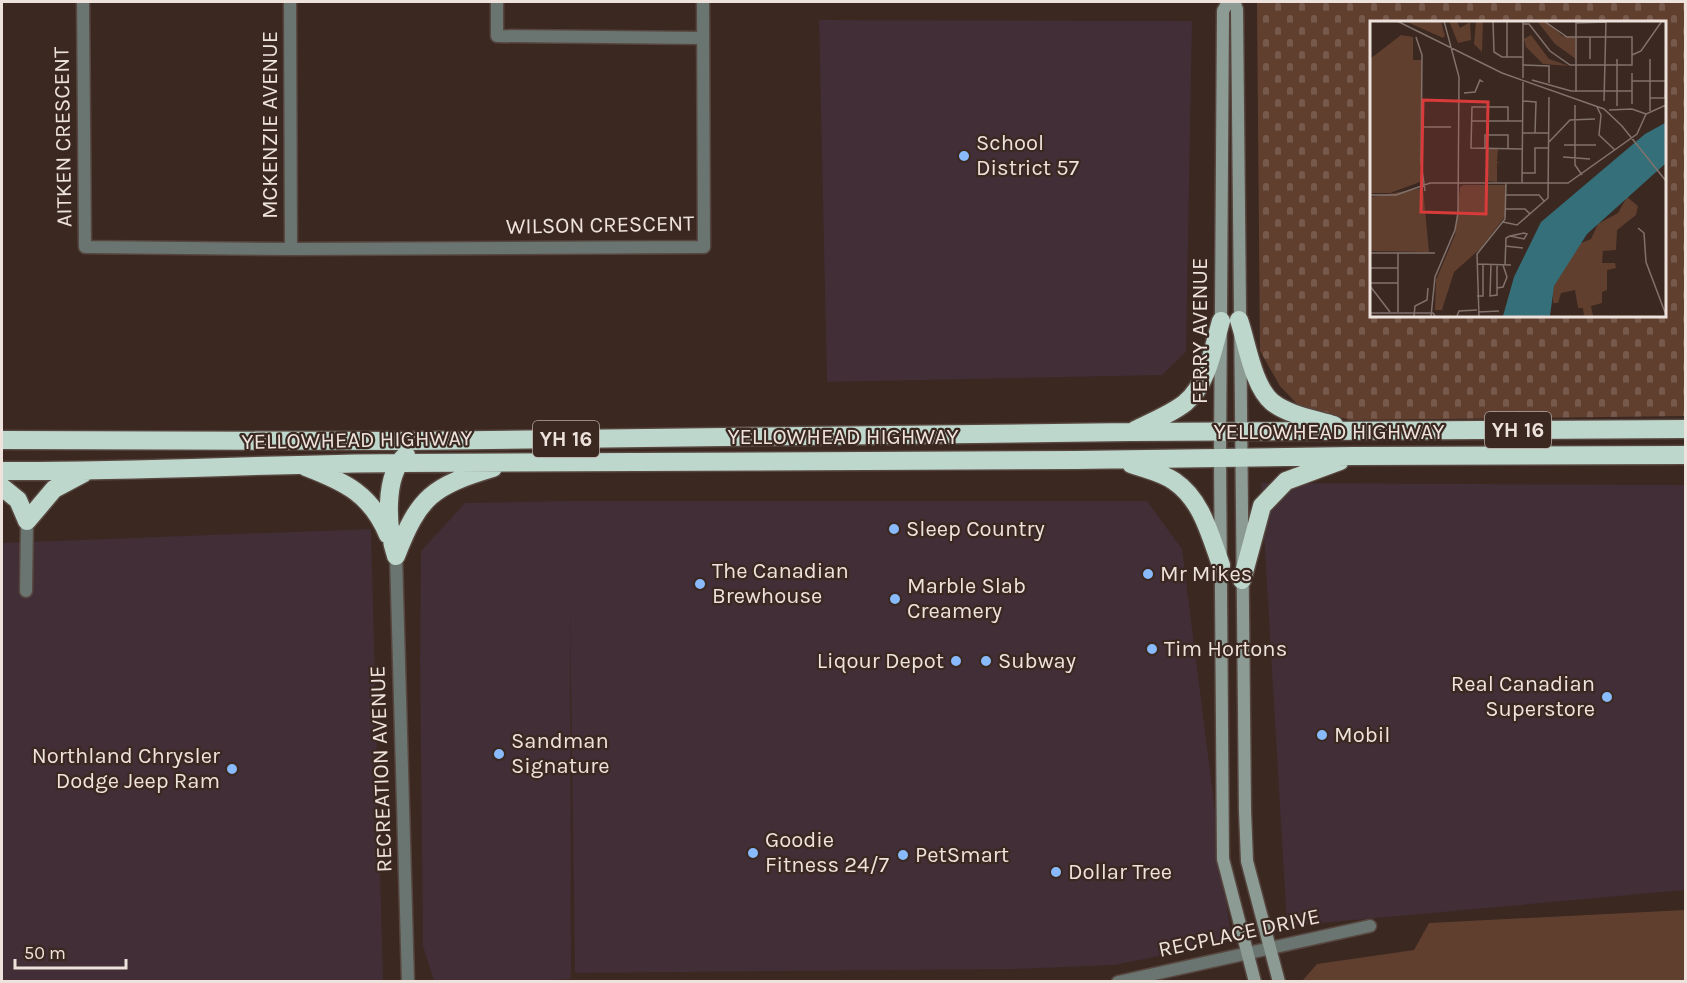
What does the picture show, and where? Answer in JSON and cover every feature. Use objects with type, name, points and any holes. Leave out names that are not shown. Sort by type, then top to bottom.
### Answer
[{"type":"highway","points":[[1230,320],[1259,384],[1272,402],[1287,410],[1350,431]]},
{"type":"highway","points":[[1131,432],[1171,412],[1193,394],[1230,320]]},
{"type":"highway","name":"YELLOWHEAD HIGHWAY","points":[[2,440],[475,440],[1220,431],[1686,429]]},
{"type":"highway","points":[[393,547],[390,492],[398,463],[405,455],[412,452],[475,440]]},
{"type":"highway","name":"YELLOWHEAD HIGHWAY","points":[[2,471],[398,463],[1686,455]]},
{"type":"highway","points":[[1242,580],[1262,506],[1286,481],[1353,456]]},
{"type":"highway","points":[[1114,459],[1163,475],[1186,491],[1202,514],[1221,565]]},
{"type":"highway","points":[[393,547],[435,491],[446,484],[510,462]]},
{"type":"highway","points":[[296,464],[351,486],[370,506],[385,527],[393,547]]},
{"type":"highway","points":[[2,487],[18,500],[27,521],[54,489],[87,471]]},
{"type":"main road","name":"FERRY AVENUE","points":[[1228,2],[1223,10],[1230,320],[1241,431],[1247,861],[1279,981]]},
{"type":"main road","name":"FERRY AVENUE","points":[[1233,2],[1237,9],[1230,320],[1220,431],[1223,859],[1256,981]]},
{"type":"street","name":"AITKEN CRESCENT","points":[[83,2],[85,247],[291,249]]},
{"type":"street","name":"MCKENZIE AVENUE","points":[[290,2],[291,249]]},
{"type":"street","points":[[497,2],[497,36],[702,38]]},
{"type":"street","name":"WILSON CRESCENT","points":[[291,249],[704,247],[703,2]]},
{"type":"street","points":[[26,591],[27,521]]},
{"type":"street","name":"RECREATION AVENUE","points":[[393,547],[408,981]]},
{"type":"street","name":"RECPLACE DRIVE","points":[[1118,981],[1370,926]]},
{"type":"shaded area","points":[[819,20],[1192,21],[1186,352],[1162,375],[827,382]]},
{"type":"shaded area","points":[[1261,483],[1685,485],[1685,890],[1287,926]]},
{"type":"shaded area","points":[[1147,501],[1182,549],[1231,937],[1114,965],[1014,969],[575,973],[570,610],[571,979],[518,982],[434,981],[423,946],[421,551],[465,503]]},
{"type":"shaded area","points":[[371,529],[383,980],[2,981],[2,543]]},
{"type":"green space","points":[[1257,2],[1685,2],[1685,416],[1350,420],[1299,406],[1280,386],[1260,351]]},
{"type":"green space","points":[[1685,910],[1685,981],[1303,980],[1317,964],[1414,950],[1429,923]]},
{"type":"place","name":"School District 57","points":[[964,156]]},
{"type":"place","name":"Sleep Country","points":[[894,529]]},
{"type":"place","name":"Mr Mikes","points":[[1148,574]]},
{"type":"place","name":"The Canadian Brewhouse","points":[[700,584]]},
{"type":"place","name":"Marble Slab Creamery","points":[[895,599]]},
{"type":"place","name":"Tim Hortons","points":[[1152,649]]},
{"type":"place","name":"Liqour Depot","points":[[956,661]]},
{"type":"place","name":"Subway","points":[[986,661]]},
{"type":"place","name":"Real Canadian Superstore","points":[[1607,697]]},
{"type":"place","name":"Mobil","points":[[1322,735]]},
{"type":"place","name":"Sandman Signature","points":[[499,754]]},
{"type":"place","name":"Northland Chrysler Dodge Jeep Ram","points":[[232,769]]},
{"type":"place","name":"Goodie Fitness 24/7","points":[[753,853]]},
{"type":"place","name":"PetSmart","points":[[903,855]]},
{"type":"place","name":"Dollar Tree","points":[[1056,872]]}]
